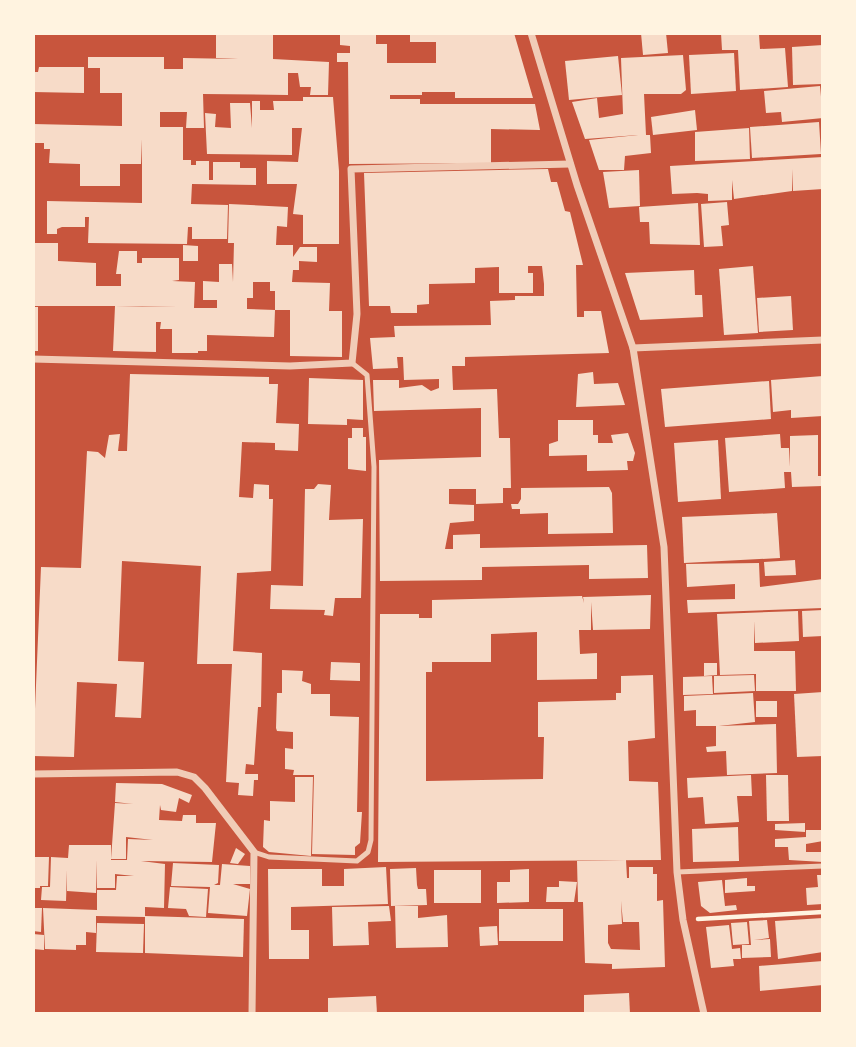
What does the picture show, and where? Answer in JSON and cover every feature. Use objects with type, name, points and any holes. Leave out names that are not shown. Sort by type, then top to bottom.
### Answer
[{"type":"street","points":[[531,33],[570,164],[633,348],[664,547],[677,872],[683,919],[704,1014]]},
{"type":"street","points":[[33,359],[290,366],[352,363],[357,314],[351,169],[570,164]]},
{"type":"street","points":[[633,348],[823,340]]},
{"type":"street","points":[[33,774],[152,770],[194,777],[220,804],[254,852],[252,1014]]},
{"type":"lane","points":[[254,852],[270,857],[357,861],[368,852],[371,841],[374,467],[368,375],[352,363]]},
{"type":"lane","points":[[677,872],[823,866]]},
{"type":"path","points":[[683,919],[823,912]]},
{"type":"building","points":[[216,33],[273,33],[273,59],[329,62],[328,95],[310,95],[311,87],[300,87],[298,73],[288,73],[288,95],[203,94],[204,128],[186,128],[187,112],[160,112],[160,127],[183,127],[183,160],[191,160],[191,165],[196,165],[196,161],[209,161],[209,180],[213,180],[213,162],[240,162],[240,168],[256,168],[256,185],[192,184],[191,204],[228,205],[227,239],[192,239],[192,227],[188,227],[187,244],[88,243],[89,217],[85,217],[85,227],[62,227],[57,229],[57,234],[47,234],[47,201],[142,203],[142,139],[141,164],[120,164],[120,186],[80,186],[80,164],[49,163],[50,149],[44,149],[44,143],[33,143],[33,124],[122,126],[122,93],[100,93],[100,68],[88,68],[88,57],[164,57],[164,69],[183,69],[183,58],[238,59],[216,58]]},
{"type":"building","points":[[340,33],[376,33],[376,44],[387,44],[387,63],[436,63],[436,42],[410,42],[410,33],[514,33],[533,98],[455,98],[455,92],[422,92],[422,95],[390,95],[390,99],[420,99],[420,104],[535,104],[540,130],[491,129],[491,163],[349,164],[348,62],[337,62],[337,53],[350,53],[350,46],[340,45]]},
{"type":"building","points":[[641,33],[666,33],[668,53],[643,55]]},
{"type":"building","points":[[721,33],[759,34],[760,49],[785,48],[788,87],[740,90],[738,50],[722,50]]},
{"type":"building","points":[[823,45],[823,84],[793,85],[792,47]]},
{"type":"building","points":[[734,53],[736,91],[691,94],[689,55]]},
{"type":"building","points":[[683,55],[686,90],[681,94],[644,94],[646,135],[650,135],[651,153],[625,156],[624,170],[599,170],[589,140],[638,135],[585,139],[572,102],[597,98],[599,118],[623,114],[621,58]]},
{"type":"building","points":[[618,56],[622,95],[569,100],[565,61]]},
{"type":"building","points":[[39,67],[84,67],[84,93],[33,92],[33,72],[38,72]]},
{"type":"building","points":[[820,86],[823,118],[782,122],[781,112],[766,113],[764,91]]},
{"type":"building","points":[[303,97],[333,97],[339,171],[339,244],[303,244],[303,215],[293,214],[297,184],[267,184],[267,161],[298,162],[302,128],[292,128],[292,155],[207,154],[205,113],[216,114],[215,127],[231,128],[230,103],[250,103],[252,128],[252,101],[260,101],[260,110],[274,110],[273,101],[303,101]]},
{"type":"building","points":[[695,110],[697,130],[653,135],[651,117]]},
{"type":"building","points":[[819,122],[821,154],[752,158],[750,127]]},
{"type":"building","points":[[749,128],[750,159],[695,161],[695,132]]},
{"type":"building","points":[[823,157],[823,189],[793,191],[792,169],[792,191],[734,199],[732,180],[732,200],[708,201],[708,194],[672,194],[670,166]]},
{"type":"building","points":[[548,169],[551,182],[557,182],[565,211],[570,212],[583,265],[576,265],[577,317],[584,317],[584,311],[601,311],[609,353],[465,357],[465,366],[452,366],[453,390],[497,389],[499,438],[510,438],[511,488],[503,488],[503,503],[476,504],[476,489],[449,489],[449,504],[474,505],[474,521],[450,523],[445,549],[453,549],[453,535],[480,534],[480,548],[647,545],[648,578],[589,579],[589,565],[482,567],[482,580],[380,581],[379,460],[481,457],[481,408],[374,411],[373,380],[399,380],[399,388],[422,385],[431,391],[439,388],[439,379],[404,380],[403,357],[397,357],[398,368],[373,369],[370,338],[395,337],[394,326],[491,325],[490,301],[515,300],[515,296],[544,296],[544,284],[542,266],[528,266],[528,273],[533,273],[533,293],[499,293],[499,267],[475,268],[475,283],[429,284],[429,304],[417,305],[417,313],[391,313],[390,306],[369,306],[364,173]]},
{"type":"building","points":[[639,170],[640,206],[609,208],[603,172]]},
{"type":"building","points":[[727,202],[729,225],[721,226],[723,246],[704,247],[701,204]]},
{"type":"building","points":[[698,203],[700,245],[650,244],[649,222],[640,222],[639,207]]},
{"type":"building","points":[[229,204],[288,207],[287,227],[277,226],[276,245],[293,245],[293,257],[300,247],[317,247],[317,262],[299,261],[299,270],[293,270],[292,282],[330,283],[329,311],[342,311],[342,357],[290,356],[290,310],[275,310],[274,337],[207,335],[207,351],[172,353],[172,329],[160,329],[161,322],[156,322],[156,352],[113,351],[115,306],[33,306],[33,243],[58,243],[58,261],[96,263],[96,286],[121,286],[121,274],[116,274],[119,251],[137,251],[137,263],[142,263],[142,258],[179,258],[179,280],[172,281],[195,282],[194,308],[217,308],[217,300],[203,300],[203,281],[219,282],[219,264],[232,264],[233,282],[234,243],[228,243]],"holes":[[[253,282],[270,282],[270,291],[275,291],[275,310],[247,309],[247,298],[253,298]]]},
{"type":"building","points":[[183,245],[198,246],[198,261],[183,261]]},
{"type":"building","points":[[753,266],[758,333],[724,335],[719,269]]},
{"type":"building","points":[[694,270],[695,295],[702,295],[703,317],[640,320],[625,273]]},
{"type":"building","points":[[791,296],[793,330],[759,332],[757,298]]},
{"type":"building","points":[[33,307],[38,307],[38,351],[33,351]]},
{"type":"building","points":[[593,372],[594,384],[618,383],[625,405],[576,407],[578,374]]},
{"type":"building","points":[[130,374],[269,377],[269,384],[278,384],[276,423],[299,424],[298,451],[275,450],[275,443],[242,442],[239,497],[253,498],[254,484],[269,485],[269,499],[273,499],[271,571],[237,573],[233,651],[262,653],[261,707],[258,707],[254,765],[246,764],[245,774],[258,774],[258,780],[254,780],[253,796],[238,795],[239,783],[226,782],[232,664],[197,664],[201,566],[122,561],[118,661],[144,662],[141,718],[115,717],[117,684],[77,682],[74,757],[33,756],[41,567],[81,568],[87,451],[98,452],[105,458],[109,435],[120,434],[118,451],[127,451]]},
{"type":"building","points":[[823,376],[823,416],[791,418],[791,410],[773,412],[771,380]]},
{"type":"building","points":[[309,378],[363,380],[363,420],[347,419],[347,425],[308,424]]},
{"type":"building","points":[[769,381],[771,419],[665,427],[661,389]]},
{"type":"building","points":[[558,420],[593,420],[593,435],[598,435],[598,443],[613,443],[611,435],[628,433],[635,453],[633,461],[627,461],[628,470],[587,471],[587,455],[549,456],[549,444],[558,441]]},
{"type":"building","points":[[352,428],[363,428],[363,437],[366,437],[366,471],[348,469],[348,438],[352,438]]},
{"type":"building","points":[[780,434],[781,448],[789,448],[790,467],[790,436],[818,435],[818,476],[823,476],[823,486],[792,487],[791,472],[784,472],[785,488],[729,492],[725,438]]},
{"type":"building","points":[[718,440],[721,499],[678,502],[674,443]]},
{"type":"building","points":[[318,484],[331,485],[329,520],[363,519],[361,598],[335,598],[333,616],[324,615],[325,610],[270,609],[271,585],[303,586],[305,489],[314,489]]},
{"type":"building","points":[[609,487],[612,493],[613,533],[548,534],[548,513],[520,514],[520,509],[512,509],[511,504],[518,504],[521,488]]},
{"type":"building","points":[[777,513],[780,558],[684,563],[682,517]]},
{"type":"building","points":[[795,560],[796,575],[765,576],[764,562]]},
{"type":"building","points":[[759,563],[760,587],[823,579],[823,608],[688,613],[687,600],[735,599],[735,584],[687,587],[686,564]]},
{"type":"building","points":[[651,595],[650,629],[593,630],[591,602],[591,630],[579,630],[580,654],[597,653],[597,679],[537,680],[537,632],[491,634],[491,662],[432,662],[432,672],[426,672],[426,781],[543,779],[544,737],[538,737],[538,702],[616,700],[616,693],[621,693],[621,676],[653,675],[655,738],[628,741],[629,781],[658,782],[661,860],[378,862],[380,614],[419,614],[419,618],[432,618],[432,600],[582,596],[584,603],[583,597]]},
{"type":"building","points":[[823,610],[823,636],[803,637],[802,611]]},
{"type":"building","points":[[798,611],[799,641],[755,643],[754,621],[754,651],[795,651],[796,691],[756,691],[756,674],[720,675],[717,614]]},
{"type":"building","points":[[331,662],[360,663],[360,681],[330,680]]},
{"type":"building","points":[[704,663],[717,663],[717,675],[704,676]]},
{"type":"building","points":[[282,670],[303,671],[302,681],[311,684],[311,694],[330,694],[330,716],[359,717],[357,812],[362,812],[360,843],[355,847],[355,855],[312,854],[314,775],[293,775],[294,770],[285,769],[285,748],[293,749],[293,732],[277,731],[276,728],[277,693],[282,693]]},
{"type":"building","points":[[754,675],[755,691],[714,693],[714,676]]},
{"type":"building","points":[[712,676],[713,694],[683,695],[683,677]]},
{"type":"building","points":[[823,692],[823,756],[797,757],[794,694]]},
{"type":"building","points":[[753,693],[755,722],[719,726],[776,724],[777,773],[727,775],[726,751],[707,752],[706,747],[716,746],[716,726],[696,726],[696,710],[684,711],[684,696]]},
{"type":"building","points":[[756,701],[777,701],[777,717],[756,717]]},
{"type":"building","points":[[751,775],[752,796],[737,796],[739,822],[705,824],[703,797],[688,798],[687,778]]},
{"type":"building","points":[[766,775],[788,775],[789,821],[767,821]]},
{"type":"building","points":[[295,777],[313,777],[311,856],[269,852],[263,847],[264,820],[270,821],[270,801],[295,802]]},
{"type":"building","points":[[116,783],[162,784],[192,795],[189,803],[179,798],[176,812],[161,810],[160,805],[159,820],[182,821],[183,815],[196,815],[196,823],[216,823],[212,862],[141,861],[165,864],[164,908],[145,907],[145,917],[96,916],[96,933],[86,932],[86,945],[76,945],[76,950],[45,949],[43,908],[97,910],[97,890],[116,890],[117,876],[134,876],[115,874],[115,888],[97,888],[97,860],[96,893],[67,891],[67,870],[66,901],[41,900],[42,887],[50,887],[51,857],[68,858],[69,845],[111,845],[111,859],[115,803],[133,804],[115,802]],"holes":[[[126,837],[153,840],[128,839],[127,860],[111,859],[126,859]]]},
{"type":"building","points":[[805,823],[805,832],[775,830],[775,824]]},
{"type":"building","points":[[738,827],[739,861],[693,862],[692,829]]},
{"type":"building","points":[[806,830],[823,830],[823,841],[806,844],[806,852],[823,852],[823,862],[789,860],[788,847],[775,847],[775,839],[806,837]]},
{"type":"building","points":[[236,848],[245,854],[238,864],[230,863]]},
{"type":"building","points":[[33,857],[49,857],[48,886],[35,888]]},
{"type":"building","points":[[626,860],[627,878],[629,867],[653,867],[653,874],[657,874],[657,901],[663,900],[665,967],[612,969],[612,964],[585,963],[583,902],[578,902],[577,861]],"holes":[[[621,901],[623,922],[639,922],[640,950],[611,949],[608,943],[608,925],[622,924]]]},
{"type":"building","points":[[173,863],[219,865],[218,883],[214,885],[220,885],[222,864],[250,866],[250,884],[233,884],[250,889],[247,916],[208,913],[210,887],[171,886]]},
{"type":"building","points":[[386,867],[388,904],[291,907],[291,930],[309,930],[309,959],[269,959],[268,869],[322,869],[322,886],[344,886],[344,869]]},
{"type":"building","points":[[416,868],[418,889],[426,889],[427,905],[391,906],[390,869]]},
{"type":"building","points":[[529,869],[529,902],[497,903],[497,882],[510,882],[510,870]]},
{"type":"building","points":[[434,870],[481,870],[481,903],[434,903]]},
{"type":"building","points":[[817,875],[823,875],[823,904],[807,905],[806,888],[818,887]]},
{"type":"building","points":[[747,878],[747,886],[755,886],[755,891],[725,893],[725,880]]},
{"type":"building","points":[[722,880],[725,906],[736,905],[737,910],[710,913],[701,906],[698,882]]},
{"type":"building","points":[[559,881],[577,882],[574,902],[546,902],[547,887],[559,887]]},
{"type":"building","points":[[170,887],[208,889],[206,917],[189,916],[186,909],[168,908]]},
{"type":"building","points":[[389,906],[391,921],[368,922],[369,945],[333,946],[332,907]]},
{"type":"building","points":[[395,906],[418,906],[418,918],[447,915],[448,947],[396,948]]},
{"type":"building","points":[[33,908],[42,908],[41,932],[33,931]]},
{"type":"building","points":[[499,909],[563,909],[563,941],[499,941]]},
{"type":"building","points":[[145,916],[244,919],[243,957],[145,953]]},
{"type":"building","points":[[823,918],[823,952],[778,959],[775,921]]},
{"type":"building","points":[[767,920],[769,938],[754,940],[770,939],[771,957],[742,958],[742,945],[751,945],[749,921]]},
{"type":"building","points":[[747,922],[749,944],[733,945],[731,923]]},
{"type":"building","points":[[97,923],[144,924],[143,953],[96,952]]},
{"type":"building","points":[[729,925],[732,949],[740,948],[741,959],[733,959],[734,966],[711,968],[706,927]]},
{"type":"building","points":[[497,926],[498,945],[480,946],[479,927]]},
{"type":"building","points":[[33,934],[44,935],[44,950],[33,949]]},
{"type":"building","points":[[823,961],[823,985],[760,991],[759,966]]},
{"type":"building","points":[[629,993],[630,1014],[584,1014],[584,995]]},
{"type":"building","points":[[376,996],[377,1014],[328,1014],[328,998]]}]
